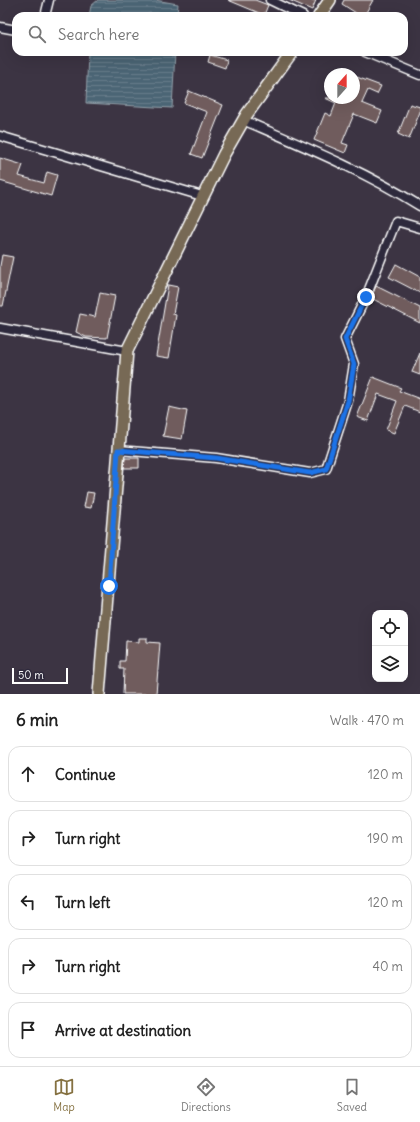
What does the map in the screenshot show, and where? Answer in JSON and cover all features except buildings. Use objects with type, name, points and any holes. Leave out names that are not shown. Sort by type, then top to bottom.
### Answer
[{"type":"main road","points":[[322,12],[330,0]]},
{"type":"main road","points":[[99,694],[126,351],[181,243],[202,196],[243,120],[289,56]]},
{"type":"street","points":[[46,12],[48,0]]},
{"type":"street","points":[[270,0],[294,12]]},
{"type":"street","points":[[0,27],[12,29]]},
{"type":"street","points":[[375,56],[420,75]]},
{"type":"street","points":[[243,120],[325,155],[398,192],[420,206]]},
{"type":"street","points":[[0,136],[202,196]]},
{"type":"street","points":[[118,450],[216,458],[310,473],[326,469],[348,401],[354,364],[345,339],[366,297],[396,221],[420,228]]},
{"type":"street","points":[[0,328],[126,351]]},
{"type":"water","points":[[98,0],[155,0],[178,4],[177,12],[90,12],[91,6]]},
{"type":"water","points":[[88,56],[175,56],[172,108],[86,103]]},
{"type":"route","points":[[109,586],[118,450],[216,458],[310,473],[326,469],[348,401],[354,364],[345,339],[366,297]]}]
